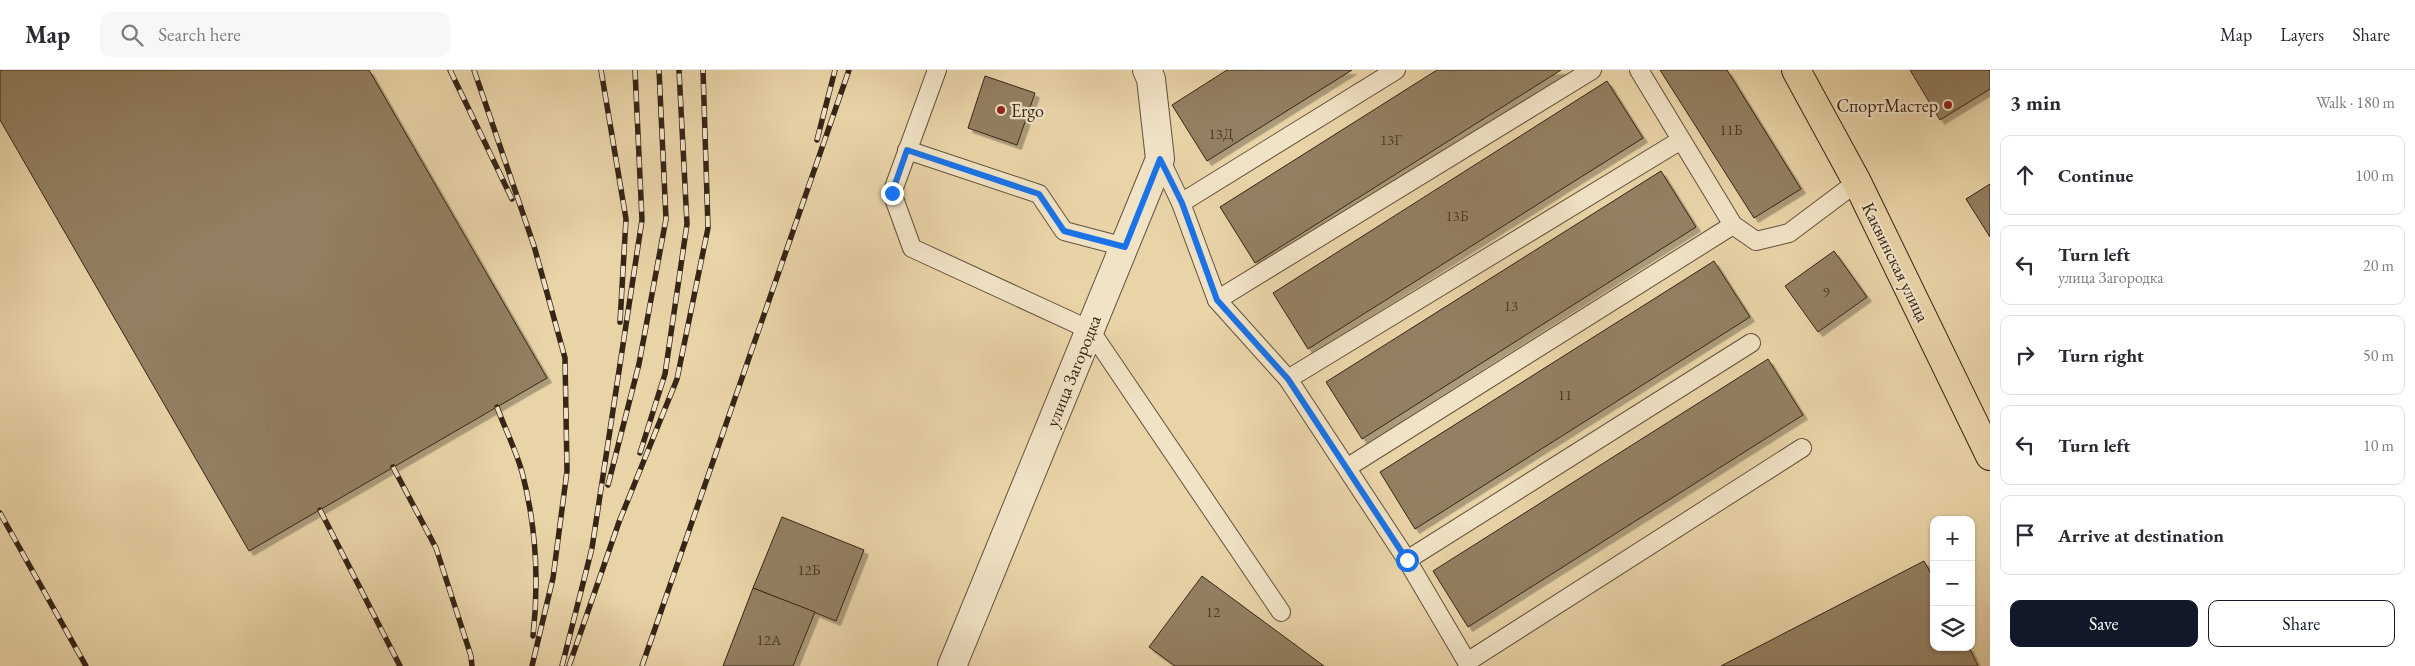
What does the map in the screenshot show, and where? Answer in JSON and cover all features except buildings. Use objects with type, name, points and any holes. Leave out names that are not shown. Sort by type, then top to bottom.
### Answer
[{"type":"main road","name":"Каквинская улица","points":[[1796,70],[1857,182],[1983,424],[1990,456]]},
{"type":"street","name":"улица Загородка","points":[[952,666],[1160,159],[1154,73]]},
{"type":"lane","points":[[937,70],[892,193],[912,248],[1090,330],[1281,612]]},
{"type":"lane","points":[[1182,203],[1396,70]]},
{"type":"lane","points":[[1217,300],[1592,70]]},
{"type":"lane","points":[[1638,70],[1733,225],[1756,241],[1789,233],[1857,182]]},
{"type":"lane","points":[[1288,379],[1681,140]]},
{"type":"lane","points":[[907,150],[1039,194],[1064,231],[1125,247]]},
{"type":"lane","points":[[1160,159],[1182,203],[1217,300],[1288,379],[1348,467],[1407,560],[1467,662],[1802,448]]},
{"type":"lane","points":[[1348,467],[1733,225]]},
{"type":"lane","points":[[1407,560],[1751,343]]},
{"type":"railway","points":[[450,70],[512,199]]},
{"type":"railway","points":[[474,70],[534,246],[565,358],[567,471],[553,578],[532,666]]},
{"type":"railway","points":[[601,70],[626,219],[620,322]]},
{"type":"railway","points":[[562,666],[592,548],[642,220],[635,70]]},
{"type":"railway","points":[[608,485],[639,364],[666,219],[659,70]]},
{"type":"railway","points":[[640,453],[665,374],[687,224],[679,70]]},
{"type":"railway","points":[[569,666],[619,522],[677,379],[708,228],[703,70]]},
{"type":"railway","points":[[817,140],[835,70]]},
{"type":"railway","points":[[642,666],[849,70]]},
{"type":"railway","points":[[497,407],[520,464],[527,492],[536,574],[533,636]]},
{"type":"railway","points":[[393,467],[436,548],[471,656],[472,666]]},
{"type":"railway","points":[[320,510],[400,666]]},
{"type":"railway","points":[[0,513],[86,666]]},
{"type":"place","name":"СпортМастер","points":[[1948,105]]},
{"type":"place","name":"Ergo","points":[[1001,110]]},
{"type":"route","points":[[892,193],[907,150],[1039,194],[1064,231],[1125,247],[1160,159],[1182,203],[1217,300],[1288,379],[1348,467],[1407,560]]}]
